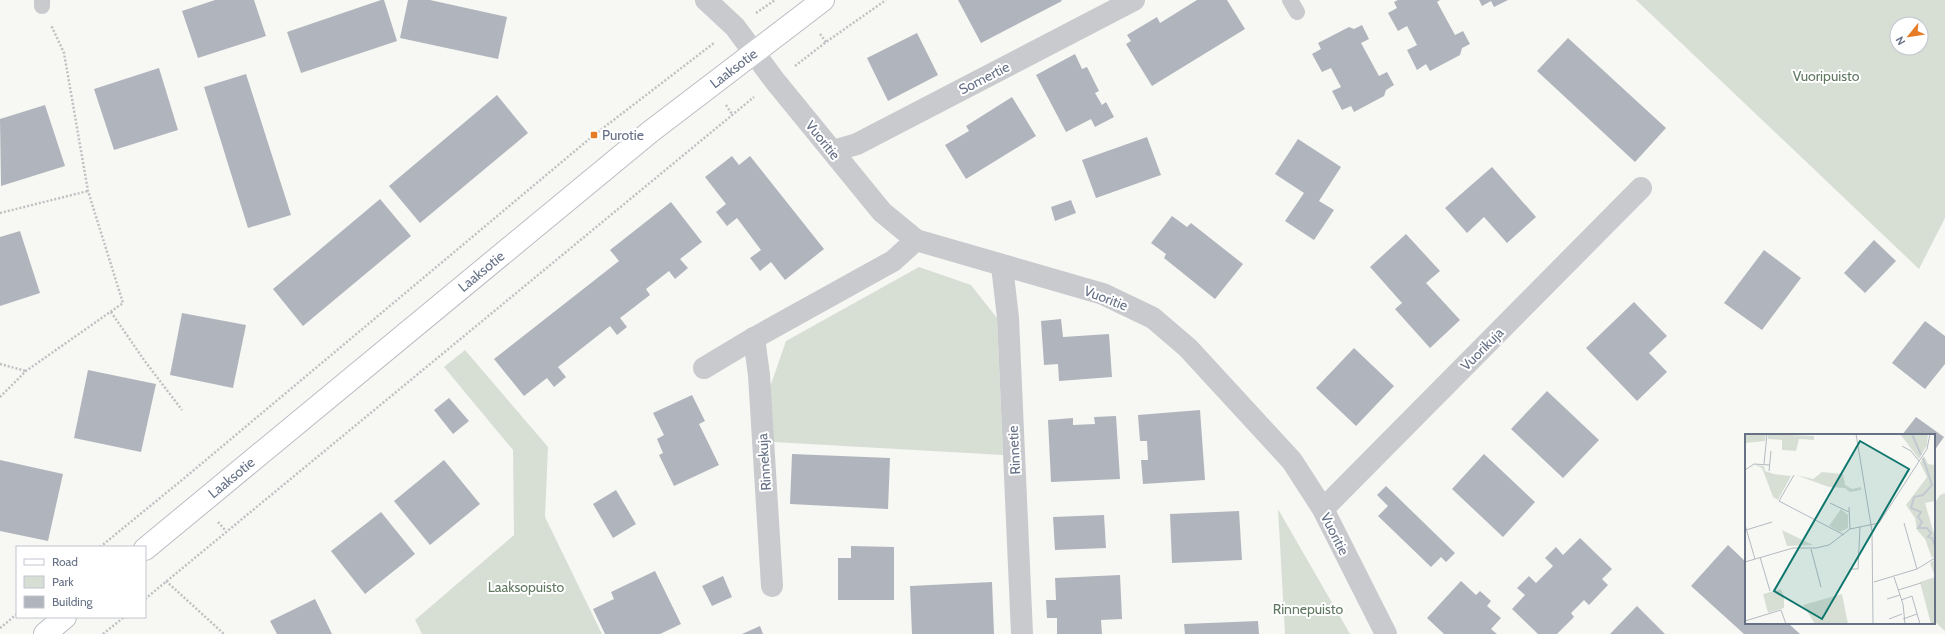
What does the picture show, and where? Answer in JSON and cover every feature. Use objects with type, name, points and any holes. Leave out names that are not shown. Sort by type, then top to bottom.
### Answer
[{"type":"main road","name":"Laaksotie","points":[[146,548],[644,137],[754,51],[823,0]]},
{"type":"main road","points":[[45,634],[64,618]]},
{"type":"street","name":"Vuoritie","points":[[706,0],[735,27],[775,81],[882,212],[916,240],[1103,294],[1153,318],[1188,348],[1292,461],[1323,509],[1386,634]]},
{"type":"street","name":"Somertie","points":[[833,151],[857,144],[1134,0]]},
{"type":"street","name":"Vuorikuja","points":[[1323,509],[1641,188]]},
{"type":"street","points":[[704,368],[754,338],[893,261],[916,240]]},
{"type":"street","name":"Rinnetie","points":[[1002,266],[1008,318],[1022,634]]},
{"type":"street","name":"Rinnekuja","points":[[754,338],[759,375],[772,586]]},
{"type":"path","points":[[101,546],[594,135],[693,58],[775,0]]},
{"type":"path","points":[[146,598],[732,114],[826,42],[886,0]]},
{"type":"path","points":[[0,397],[26,371],[123,303],[88,191],[64,53],[42,3]]},
{"type":"path","points":[[795,66],[800,72]]},
{"type":"path","points":[[0,213],[88,191]]},
{"type":"path","points":[[111,312],[144,360],[182,410]]},
{"type":"path","points":[[0,364],[26,371]]},
{"type":"path","points":[[166,581],[224,634]]},
{"type":"path","points":[[0,628],[16,615]]},
{"type":"path","points":[[103,634],[123,618]]},
{"type":"green space","name":"Vuoripuisto","points":[[1636,0],[1945,0],[1945,218],[1919,269]]},
{"type":"green space","points":[[919,267],[971,285],[997,318],[1003,455],[773,442],[770,387],[786,341]]},
{"type":"green space","name":"Laaksopuisto","points":[[465,350],[548,447],[545,517],[602,634],[422,634],[415,620],[514,535],[513,450],[444,367]]},
{"type":"green space","points":[[1945,493],[1945,631],[1935,622],[1935,502],[1940,495]]},
{"type":"green space","name":"Rinnepuisto","points":[[1278,509],[1350,634],[1285,634]]},
{"type":"building","points":[[215,0],[254,0],[266,36],[198,58],[182,11]]},
{"type":"building","points":[[384,0],[397,41],[301,73],[287,32]]},
{"type":"building","points":[[408,0],[430,0],[507,17],[498,59],[400,38]]},
{"type":"building","points":[[958,0],[1061,0],[1062,1],[981,43]]},
{"type":"building","points":[[1197,0],[1227,0],[1245,29],[1152,86],[1126,44],[1131,41],[1127,35],[1157,17],[1160,23]]},
{"type":"building","points":[[1398,0],[1440,0],[1437,2],[1455,35],[1463,31],[1470,44],[1462,48],[1460,55],[1430,71],[1426,64],[1417,70],[1407,50],[1417,45],[1407,26],[1398,31],[1388,13],[1397,8],[1394,2]]},
{"type":"building","points":[[1479,0],[1508,0],[1494,7],[1491,1],[1482,6]]},
{"type":"building","points":[[1362,25],[1369,39],[1361,43],[1379,76],[1387,72],[1394,85],[1386,90],[1384,96],[1354,112],[1351,106],[1342,110],[1332,91],[1341,87],[1331,68],[1322,72],[1312,54],[1321,49],[1318,43],[1349,27],[1354,29]]},
{"type":"building","points":[[917,33],[938,75],[888,101],[867,58]]},
{"type":"building","points":[[1568,38],[1666,128],[1635,162],[1537,71]]},
{"type":"building","points":[[1075,54],[1082,69],[1087,67],[1099,91],[1095,93],[1102,105],[1106,102],[1114,117],[1095,127],[1091,119],[1066,132],[1036,75]]},
{"type":"building","points":[[159,68],[178,130],[114,150],[94,89]]},
{"type":"building","points":[[246,74],[291,215],[248,228],[204,87]]},
{"type":"building","points":[[497,95],[528,133],[420,223],[389,186]]},
{"type":"building","points":[[1012,97],[1036,136],[966,179],[945,145],[969,131],[966,126]]},
{"type":"building","points":[[45,105],[65,166],[1,186],[0,119]]},
{"type":"building","points":[[1147,137],[1161,175],[1096,198],[1082,160]]},
{"type":"building","points":[[1298,139],[1341,167],[1319,201],[1334,210],[1314,240],[1285,221],[1304,193],[1275,174]]},
{"type":"building","points":[[732,156],[739,165],[750,156],[824,249],[785,280],[771,262],[760,271],[750,258],[761,250],[737,218],[727,226],[716,212],[726,204],[705,177]]},
{"type":"building","points":[[1492,167],[1536,217],[1507,243],[1484,217],[1467,233],[1445,208]]},
{"type":"building","points":[[380,199],[411,236],[303,326],[273,289]]},
{"type":"building","points":[[1071,200],[1076,213],[1055,221],[1051,207]]},
{"type":"building","points":[[671,202],[702,242],[680,259],[688,268],[675,279],[669,271],[646,289],[650,295],[620,318],[627,327],[617,335],[610,326],[558,367],[566,377],[554,387],[547,378],[524,396],[494,359],[619,261],[610,250]]},
{"type":"building","points":[[1172,216],[1187,227],[1191,223],[1243,264],[1215,299],[1164,258],[1166,254],[1151,243]]},
{"type":"building","points":[[20,231],[40,293],[0,306],[0,237]]},
{"type":"building","points":[[1406,234],[1440,271],[1426,283],[1460,320],[1430,348],[1395,309],[1402,303],[1370,267]]},
{"type":"building","points":[[1874,240],[1896,261],[1865,293],[1844,273]]},
{"type":"building","points":[[1764,250],[1801,278],[1762,330],[1724,303]]},
{"type":"building","points":[[1634,302],[1667,336],[1649,353],[1667,372],[1637,401],[1586,348]]},
{"type":"building","points":[[182,313],[246,325],[233,388],[170,375]]},
{"type":"building","points":[[1061,319],[1063,337],[1109,334],[1112,377],[1059,381],[1058,364],[1044,365],[1041,321]]},
{"type":"building","points":[[1925,321],[1945,336],[1945,364],[1925,389],[1892,363]]},
{"type":"building","points":[[1354,348],[1394,386],[1356,426],[1316,388]]},
{"type":"building","points":[[88,370],[156,384],[141,452],[74,438]]},
{"type":"building","points":[[1547,391],[1599,440],[1563,478],[1511,429]]},
{"type":"building","points":[[692,395],[705,421],[699,424],[719,465],[674,486],[659,455],[663,453],[657,439],[664,435],[653,413]]},
{"type":"building","points":[[449,398],[469,421],[453,434],[434,410]]},
{"type":"building","points":[[1200,410],[1205,480],[1143,484],[1141,460],[1148,460],[1147,441],[1140,441],[1138,415]]},
{"type":"building","points":[[1116,416],[1120,479],[1051,482],[1048,420],[1073,418],[1073,425],[1095,424],[1094,417]]},
{"type":"building","points":[[1916,417],[1944,437],[1935,450],[1935,434],[1903,434]]},
{"type":"building","points":[[792,454],[890,458],[888,509],[790,504]]},
{"type":"building","points":[[1484,454],[1535,502],[1503,537],[1452,489]]},
{"type":"building","points":[[0,460],[63,474],[48,541],[0,531]]},
{"type":"building","points":[[444,460],[480,504],[430,545],[394,501]]},
{"type":"building","points":[[1386,486],[1455,553],[1446,562],[1441,557],[1431,567],[1378,516],[1388,506],[1377,495]]},
{"type":"building","points":[[616,490],[636,524],[613,538],[593,504]]},
{"type":"building","points":[[1239,511],[1242,560],[1172,563],[1170,514]]},
{"type":"building","points":[[381,512],[415,554],[365,594],[331,551]]},
{"type":"building","points":[[1104,515],[1106,548],[1055,550],[1053,517]]},
{"type":"building","points":[[1580,538],[1612,569],[1602,579],[1608,585],[1589,605],[1584,600],[1571,613],[1574,617],[1557,634],[1538,634],[1512,609],[1525,595],[1517,588],[1529,576],[1536,583],[1553,566],[1545,558],[1556,547],[1563,555]]},
{"type":"building","points":[[1728,545],[1745,561],[1745,624],[1789,624],[1800,634],[1744,634],[1691,586]]},
{"type":"building","points":[[851,546],[894,547],[894,600],[838,600],[838,558],[851,558]]},
{"type":"building","points":[[655,571],[681,624],[660,634],[605,634],[593,609],[614,599],[611,592]]},
{"type":"building","points":[[1120,575],[1122,619],[1101,620],[1102,634],[1057,634],[1057,618],[1047,618],[1046,600],[1056,600],[1055,578]]},
{"type":"building","points":[[723,576],[732,597],[712,606],[702,586]]},
{"type":"building","points":[[1461,581],[1476,595],[1480,591],[1491,601],[1487,606],[1501,618],[1491,629],[1497,634],[1444,634],[1427,618]]},
{"type":"building","points":[[992,582],[994,634],[912,634],[910,586]]},
{"type":"building","points":[[315,599],[332,634],[277,634],[270,621]]},
{"type":"building","points":[[1637,606],[1665,634],[1610,634]]},
{"type":"building","points":[[1258,621],[1259,634],[1185,634],[1184,624]]},
{"type":"building","points":[[760,626],[763,634],[742,634]]},
{"type":"place","name":"Purotie","points":[[594,135]]}]
